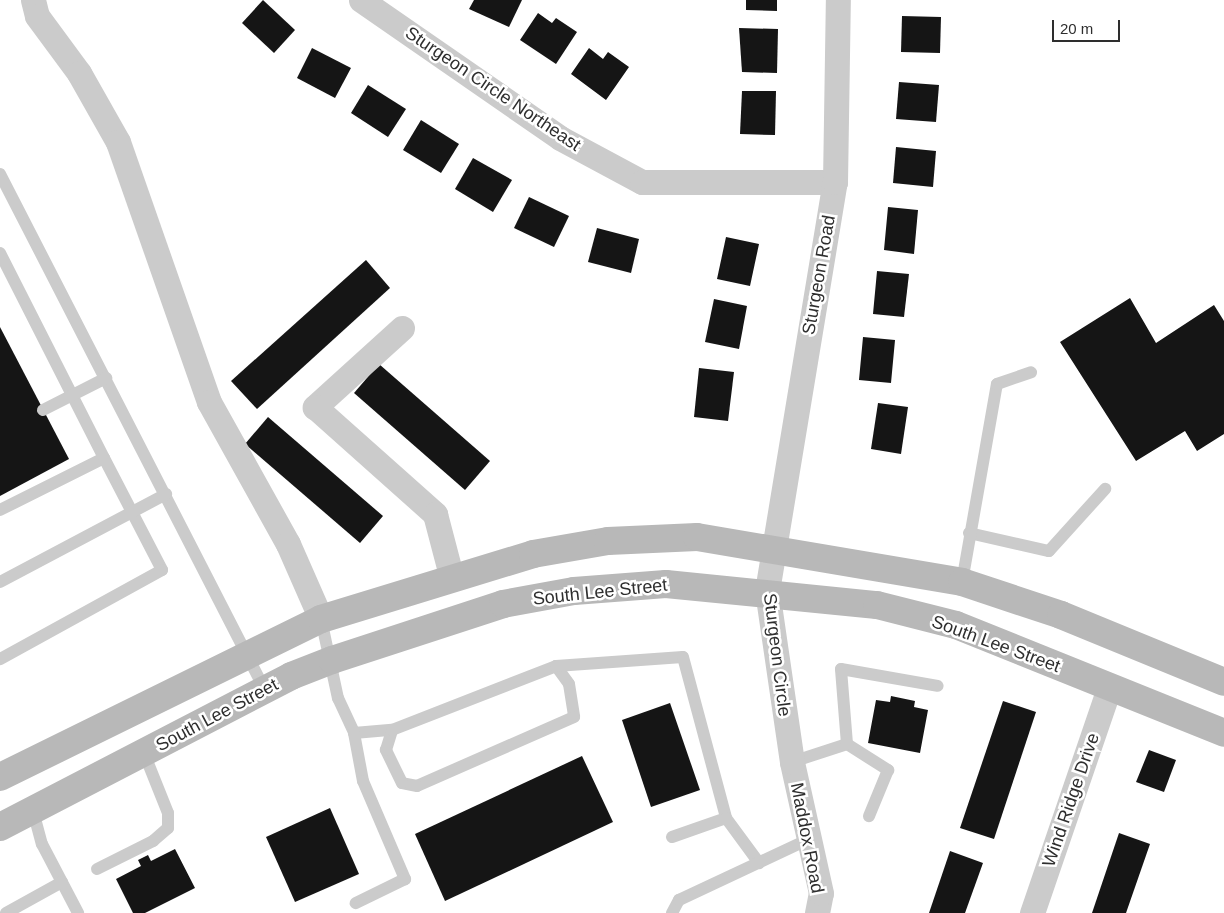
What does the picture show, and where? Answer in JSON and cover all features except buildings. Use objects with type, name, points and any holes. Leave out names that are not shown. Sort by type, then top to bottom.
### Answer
[{"type":"main road","points":[[0,776],[321,619],[533,554],[608,541],[698,537],[773,547],[962,582],[1061,615],[1224,682]]},
{"type":"main road","name":"South Lee Street","points":[[0,827],[265,690],[332,660],[503,604],[574,591],[666,584],[767,591],[877,605],[956,625],[1224,733]]},
{"type":"street","points":[[33,0],[37,16],[79,73],[118,142],[209,402],[288,544],[321,619]]},
{"type":"street","name":"Sturgeon Circle Northeast","points":[[361,0],[560,138],[642,182],[835,182]]},
{"type":"street","name":"Sturgeon Road","points":[[773,547],[835,182],[838,0]]},
{"type":"street","points":[[402,328],[315,407],[436,514],[452,579]]},
{"type":"street","name":"Sturgeon Circle","points":[[773,547],[767,591],[792,762]]},
{"type":"street","name":"Wind Ridge Drive","points":[[1032,913],[1109,688]]},
{"type":"street","name":"Maddox Road","points":[[792,762],[822,893],[817,913]]},
{"type":"lane","points":[[0,174],[249,653],[265,690]]},
{"type":"lane","points":[[0,252],[162,570],[0,659]]},
{"type":"lane","points":[[962,582],[997,384],[1031,372]]},
{"type":"lane","points":[[43,410],[106,378]]},
{"type":"lane","points":[[0,510],[104,458]]},
{"type":"lane","points":[[970,533],[1050,551],[1105,490]]},
{"type":"lane","points":[[0,582],[166,494]]},
{"type":"lane","points":[[321,619],[332,660],[338,698],[354,733],[363,781],[405,879],[356,902]]},
{"type":"lane","points":[[354,733],[392,730],[556,666],[683,656],[726,818],[759,862]]},
{"type":"lane","points":[[392,730],[386,750],[402,783],[418,786],[574,717],[569,684],[556,666]]},
{"type":"lane","points":[[847,744],[841,668],[938,686]]},
{"type":"lane","points":[[792,762],[847,744]]},
{"type":"lane","points":[[847,744],[888,770],[869,816]]},
{"type":"lane","points":[[96,868],[153,841],[168,828],[168,813],[144,753]]},
{"type":"lane","points":[[33,811],[42,844],[78,913]]},
{"type":"lane","points":[[672,837],[726,818]]},
{"type":"lane","points":[[672,913],[679,900],[809,840]]},
{"type":"lane","points":[[6,913],[62,882]]}]
